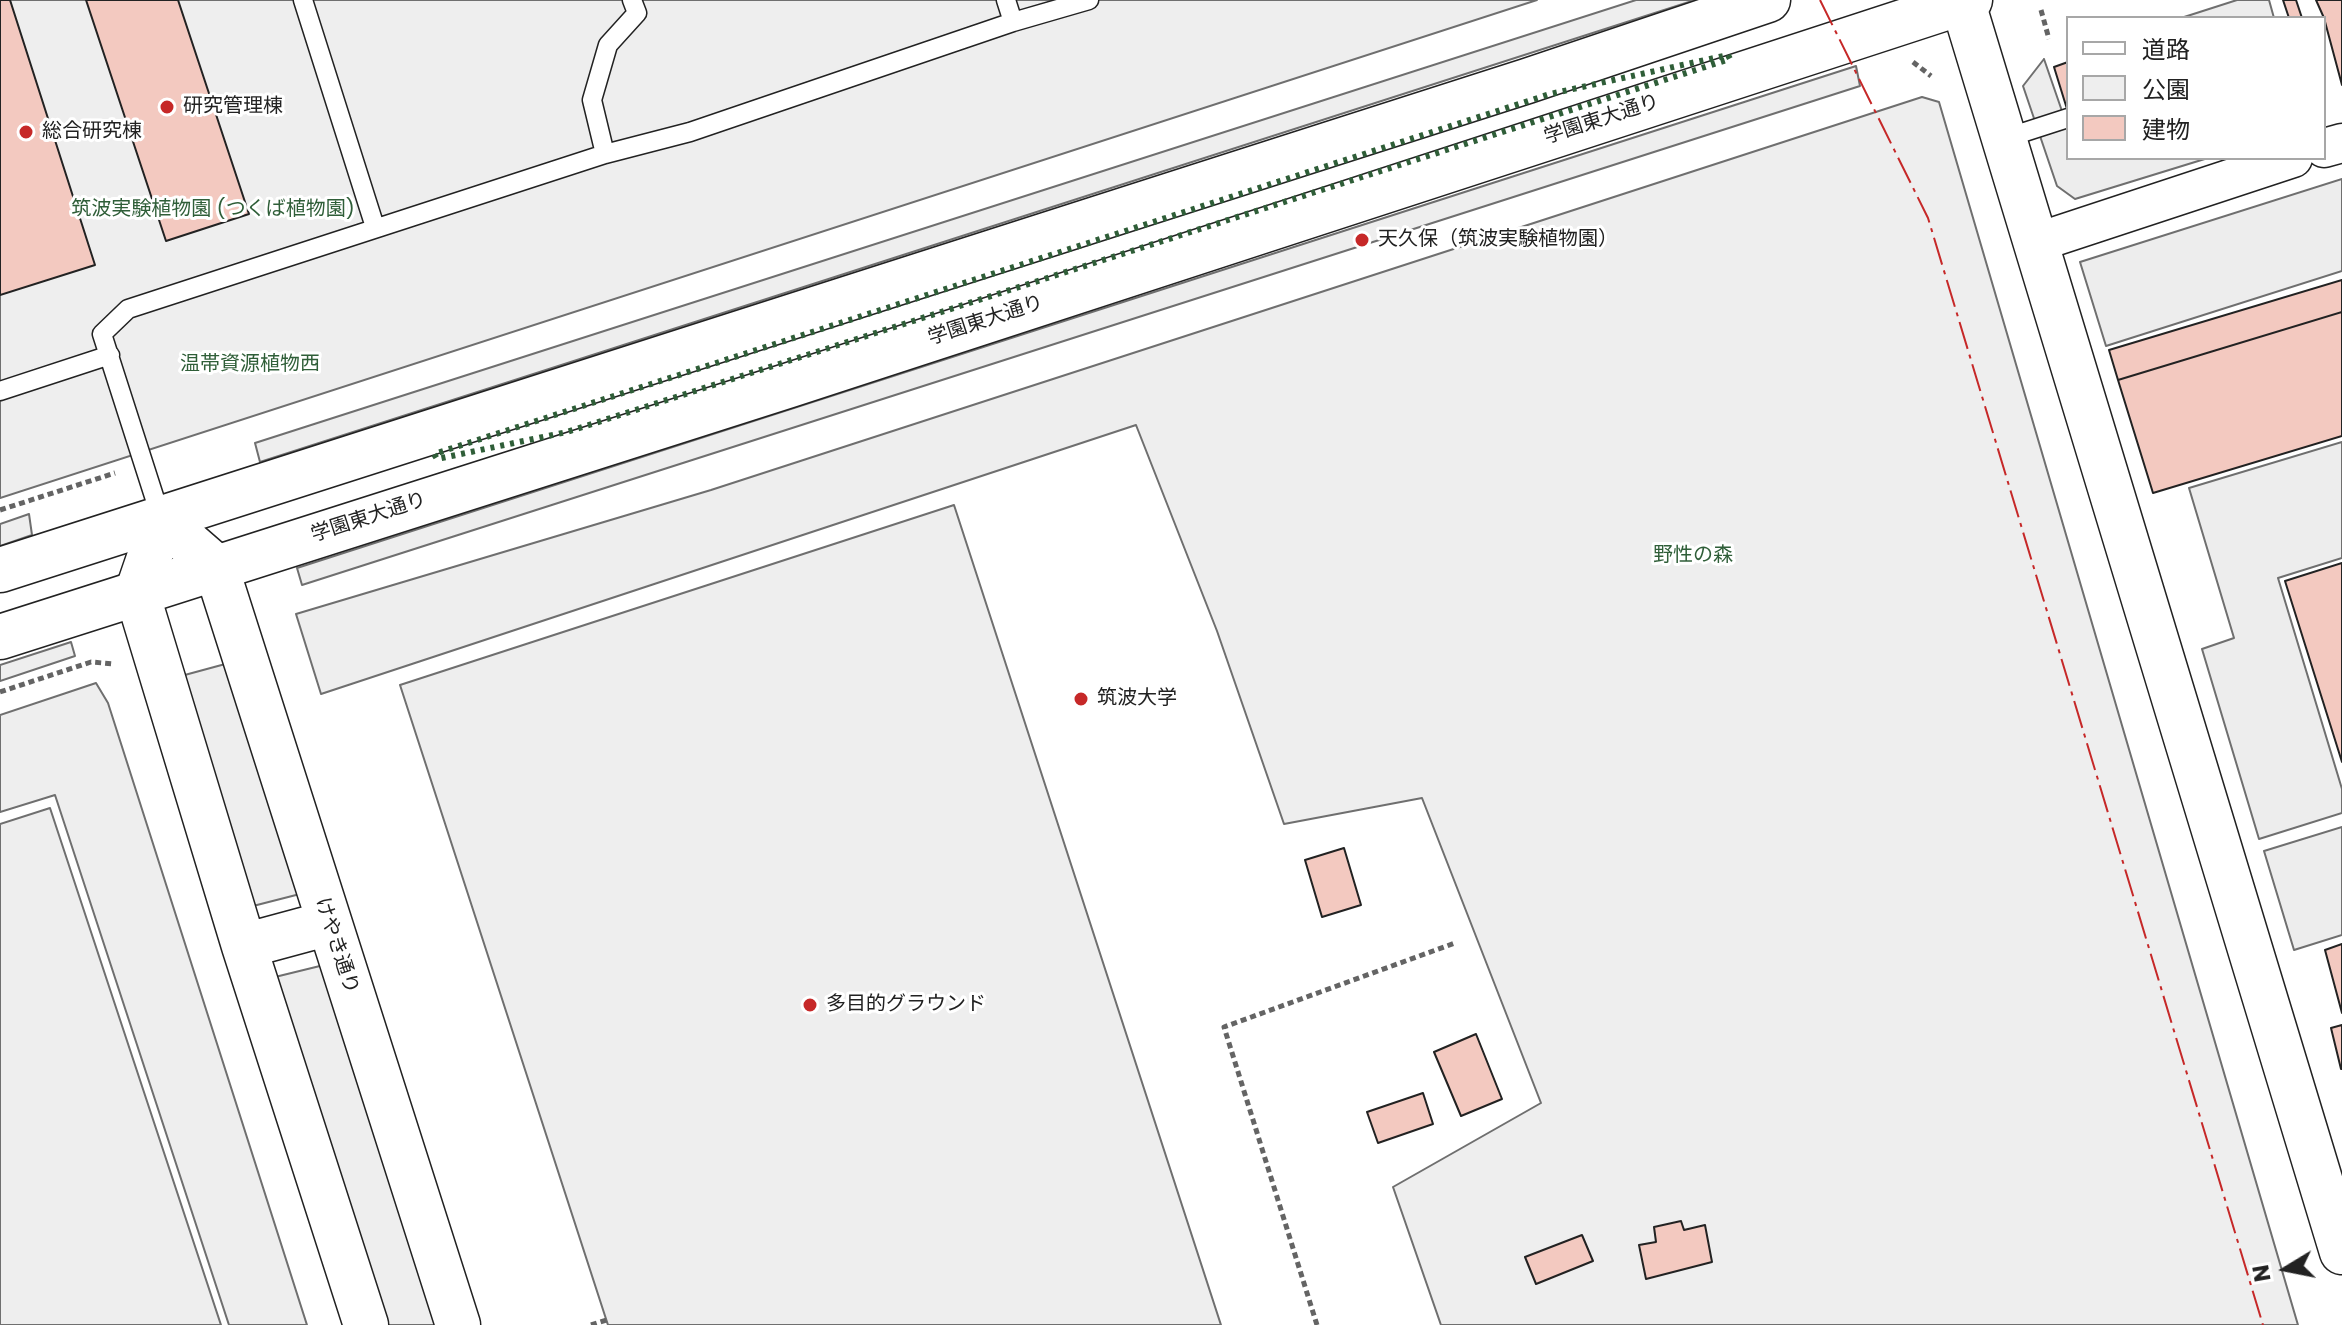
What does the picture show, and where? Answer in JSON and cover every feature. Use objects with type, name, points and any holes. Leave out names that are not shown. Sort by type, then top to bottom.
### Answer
[{"type":"main road","points":[[0,570],[1497,91],[1768,0]]},
{"type":"main road","points":[[1965,1],[2003,139],[2342,1252]]},
{"type":"main road","name":"学園東大通り","points":[[0,637],[820,375],[1965,1]]},
{"type":"main road","points":[[162,520],[216,567]]},
{"type":"main road","points":[[162,520],[137,593],[244,946],[366,1325]]},
{"type":"main road","name":"けやき通り","points":[[216,567],[458,1325]]},
{"type":"main road","points":[[244,946],[329,923]]},
{"type":"street","points":[[2035,243],[2251,164],[2279,160]]},
{"type":"lane","points":[[303,0],[375,227]]},
{"type":"lane","points":[[605,154],[592,100],[608,45],[637,13],[632,0]]},
{"type":"lane","points":[[1006,0],[1013,22]]},
{"type":"lane","points":[[162,520],[102,334],[128,309],[605,154],[690,132],[1013,22],[1089,0]]},
{"type":"lane","points":[[2003,139],[2066,119]]},
{"type":"lane","points":[[0,391],[110,355]]},
{"type":"path","points":[[2041,10],[2049,39]]},
{"type":"path","points":[[0,510],[115,473]]},
{"type":"path","points":[[0,692],[91,662],[119,664]]},
{"type":"path","points":[[1317,1325],[1224,1027],[1455,943]]},
{"type":"path","points":[[591,1325],[610,1319]]},
{"type":"green space","name":"筑波実験植物園 (つくば植物園)","points":[[0,0],[1537,0],[0,498]]},
{"type":"green space","points":[[1636,0],[1695,0],[260,462],[255,443]]},
{"type":"green space","points":[[1856,66],[1860,86],[302,585],[297,568]]},
{"type":"green space","name":"野性の森","points":[[1922,97],[1939,102],[2298,1325],[1441,1325],[1393,1187],[1541,1103],[1422,798],[1284,824],[1217,631],[1136,425],[321,694],[296,614],[711,490]]},
{"type":"green space","name":"多目的グラウンド","points":[[954,505],[1221,1325],[608,1325],[400,685]]},
{"type":"green space","points":[[29,514],[32,535],[0,546],[0,524]]},
{"type":"green space","points":[[71,642],[75,656],[0,681],[0,665]]},
{"type":"green space","points":[[229,663],[300,894],[253,906],[181,676]]},
{"type":"green space","points":[[96,683],[108,703],[307,1325],[229,1325],[55,795],[0,812],[0,715]]},
{"type":"green space","points":[[50,808],[221,1325],[0,1325],[0,824]]},
{"type":"green space","points":[[324,965],[438,1325],[386,1325],[275,977]]},
{"type":"shaded area","points":[[2237,0],[2269,0],[2273,16],[2187,16]]},
{"type":"shaded area","points":[[2044,59],[2063,114],[2066,113],[2066,160],[2202,160],[2075,199],[2057,186],[2023,86]]},
{"type":"shaded area","points":[[2342,179],[2342,271],[2106,346],[2080,262]]},
{"type":"shaded area","points":[[2342,442],[2342,558],[2278,578],[2342,789],[2342,813],[2259,839],[2202,649],[2234,638],[2189,488]]},
{"type":"shaded area","points":[[2342,827],[2342,935],[2294,950],[2264,851]]},
{"type":"building","name":"総合研究棟","points":[[0,0],[10,0],[95,265],[0,295]]},
{"type":"building","name":"研究管理棟","points":[[86,0],[178,0],[249,214],[166,241]]},
{"type":"building","points":[[2283,0],[2296,0],[2301,16],[2288,16]]},
{"type":"building","points":[[2316,0],[2342,0],[2342,85],[2326,16],[2323,16]]},
{"type":"building","points":[[2066,63],[2066,106],[2054,67]]},
{"type":"building","points":[[2342,280],[2342,312],[2118,380],[2109,350]]},
{"type":"building","points":[[2342,312],[2342,436],[2153,493],[2118,380]]},
{"type":"building","points":[[2342,563],[2342,762],[2285,581]]},
{"type":"building","points":[[1344,848],[1361,905],[1322,917],[1305,860]]},
{"type":"building","points":[[2342,944],[2342,1013],[2325,950]]},
{"type":"building","points":[[2342,1025],[2342,1069],[2341,1069],[2331,1028]]},
{"type":"building","points":[[1476,1034],[1502,1099],[1461,1116],[1434,1052]]},
{"type":"building","points":[[1423,1093],[1433,1124],[1378,1143],[1367,1112]]},
{"type":"building","points":[[1681,1221],[1684,1230],[1705,1225],[1712,1262],[1646,1279],[1639,1245],[1656,1242],[1654,1227]]},
{"type":"building","points":[[1582,1235],[1593,1261],[1536,1284],[1525,1257]]},
{"type":"hedge","points":[[1728,55],[1730,59],[567,432],[437,459],[434,454],[1550,94],[1728,55]]},
{"type":"power","points":[[1820,0],[1928,218],[2263,1325]]},
{"type":"place","name":"研究管理棟","points":[[167,107]]},
{"type":"place","name":"総合研究棟","points":[[26,132]]},
{"type":"place","name":"天久保（筑波実験植物園）","points":[[1362,240]]},
{"type":"place","name":"筑波大学","points":[[1081,699]]},
{"type":"place","name":"多目的グラウンド","points":[[810,1005]]},
{"type":"park label","name":"温帯資源植物西","points":[[250,365]]}]
